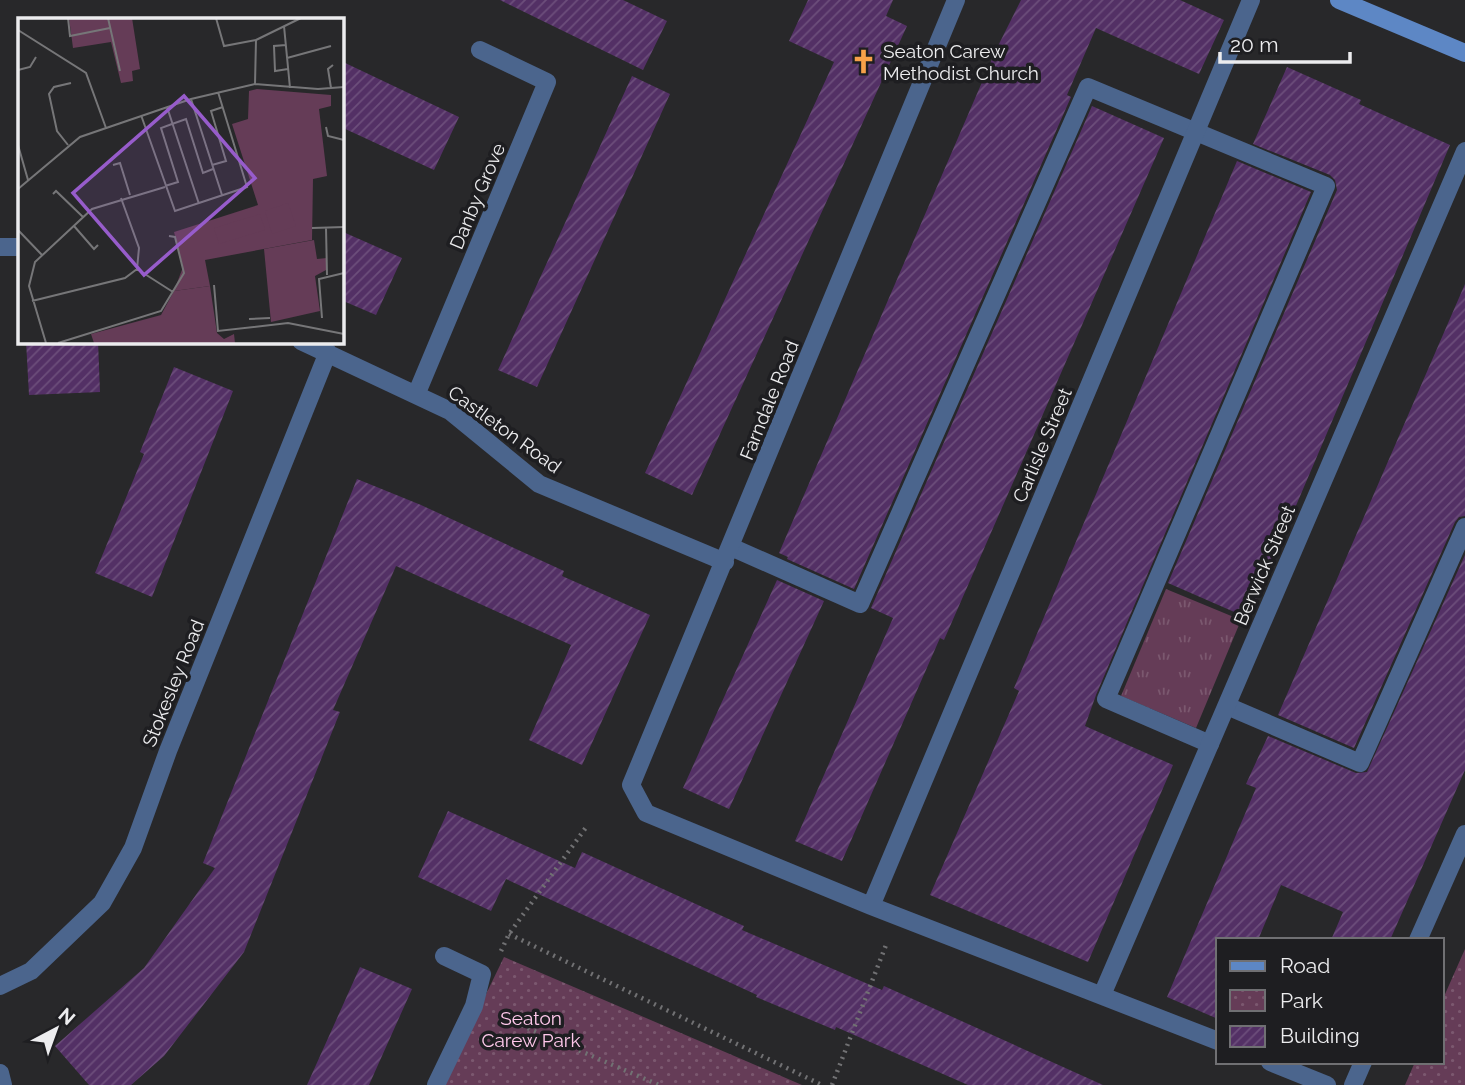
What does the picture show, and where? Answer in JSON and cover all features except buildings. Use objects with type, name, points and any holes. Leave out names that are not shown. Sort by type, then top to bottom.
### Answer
[{"type":"main road","points":[[1339,0],[1465,53]]},
{"type":"street","name":"Farndale Road","points":[[872,906],[646,813],[631,785],[956,0]]},
{"type":"street","name":"Carlisle Street","points":[[872,906],[1251,0]]},
{"type":"street","name":"Danby Grove","points":[[416,395],[547,82],[480,50]]},
{"type":"street","name":"Castleton Road","points":[[306,343],[450,411],[539,484],[860,604],[1088,87],[1197,130]]},
{"type":"street","points":[[1197,130],[1326,186],[1106,699],[1210,744]]},
{"type":"street","name":"Berwick Street","points":[[1102,995],[1465,151]]},
{"type":"street","points":[[0,247],[18,247]]},
{"type":"street","name":"Stokesley Road","points":[[0,986],[31,971],[102,903],[133,848],[328,352]]},
{"type":"street","points":[[1227,706],[1360,763],[1465,527]]},
{"type":"street","points":[[1419,938],[1465,834]]},
{"type":"street","points":[[872,906],[1216,1040]]},
{"type":"street","points":[[436,1085],[474,1006],[482,974],[444,956]]},
{"type":"street","points":[[1275,1064],[1327,1085]]},
{"type":"street","points":[[1353,1085],[1362,1064]]},
{"type":"street","points":[[0,1073],[4,1085]]},
{"type":"path","points":[[499,954],[509,934],[587,826]]},
{"type":"path","points":[[509,934],[819,1084]]},
{"type":"path","points":[[832,1085],[889,939]]},
{"type":"path","points":[[490,1012],[659,1085]]},
{"type":"green space","points":[[1166,589],[1241,620],[1196,728],[1121,696]]},
{"type":"green space","points":[[1465,949],[1465,1085],[1405,1085],[1414,1064],[1444,1064],[1444,996]]},
{"type":"green space","name":"Seaton Carew Park","points":[[504,957],[802,1085],[442,1085]]},
{"type":"place","name":"Seaton Carew Methodist Church","points":[[863,62]]}]
